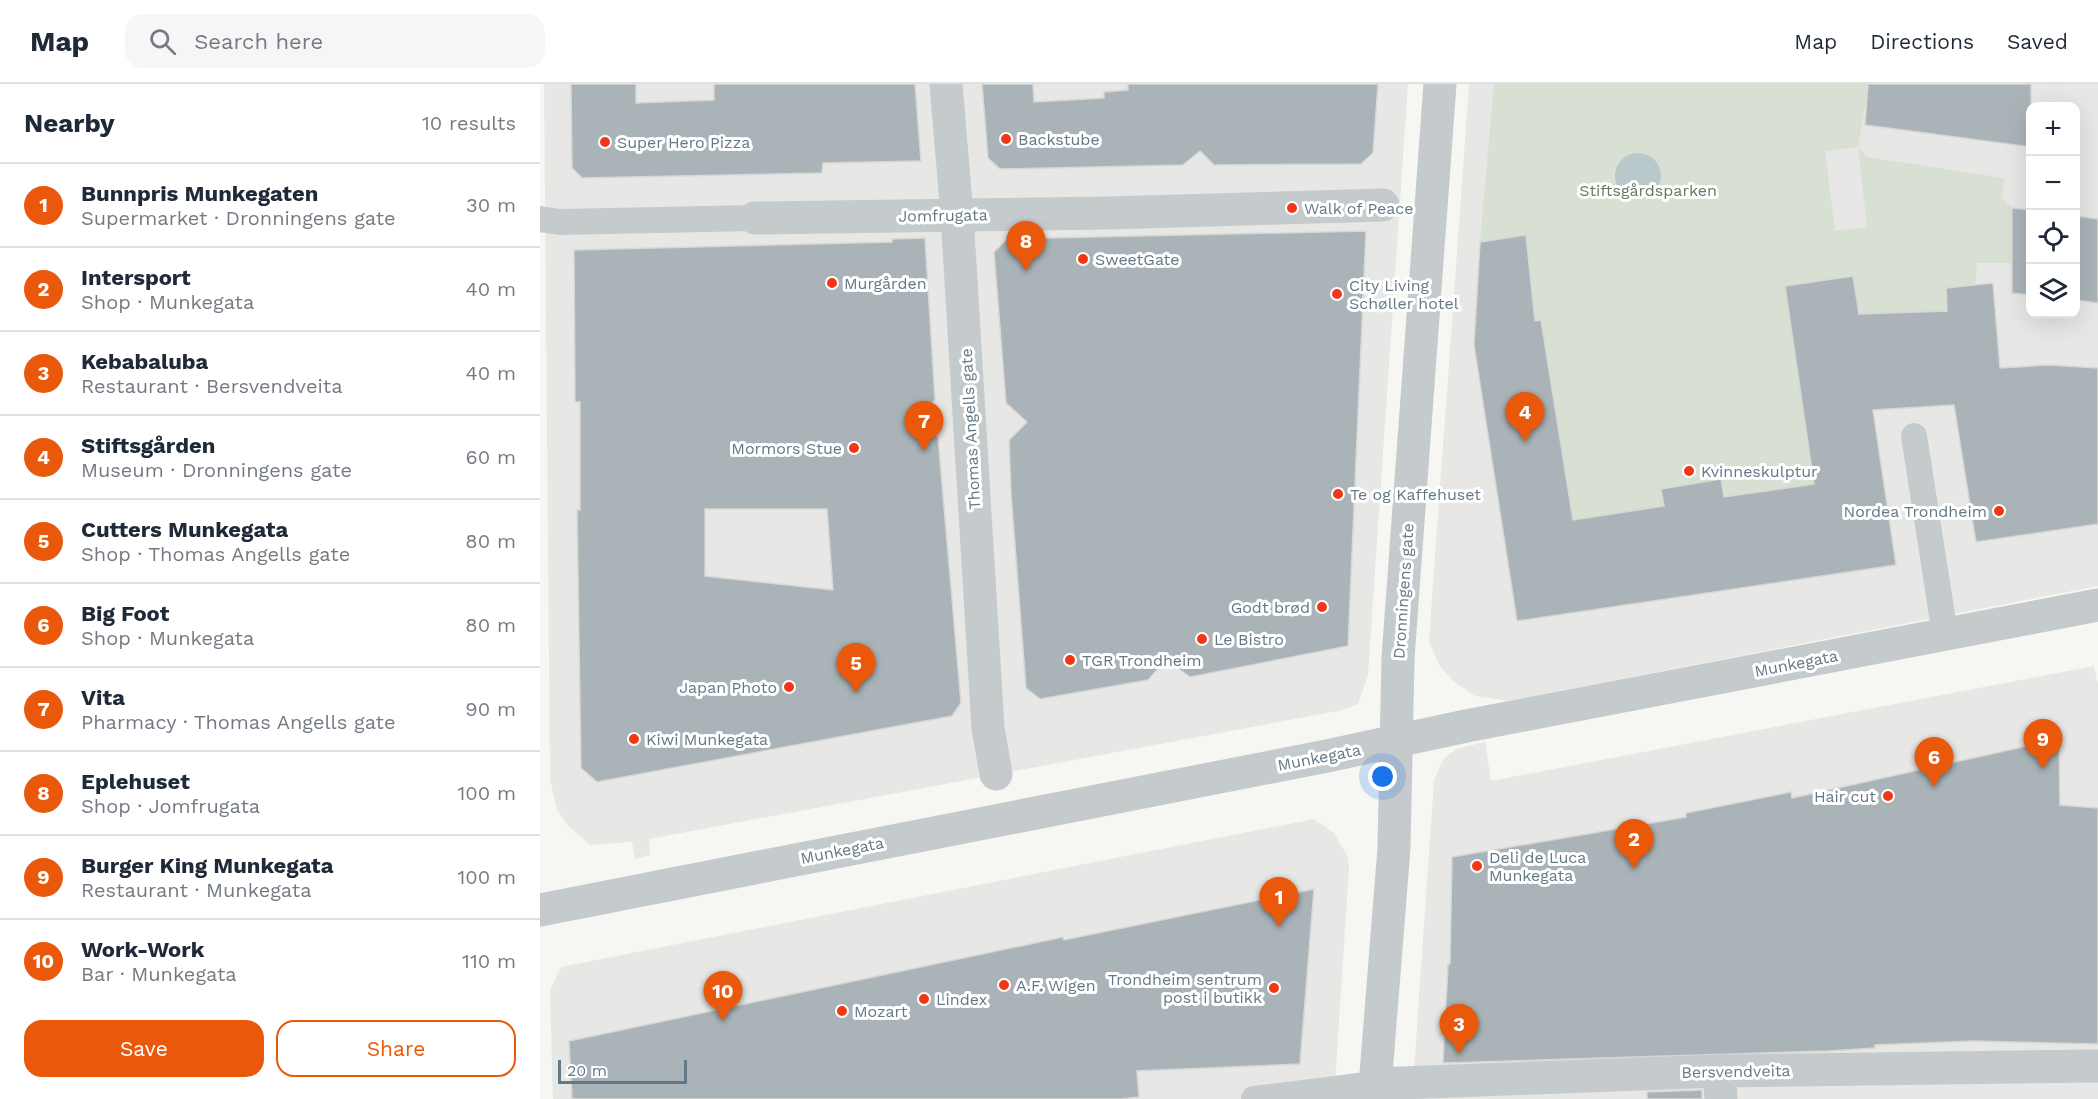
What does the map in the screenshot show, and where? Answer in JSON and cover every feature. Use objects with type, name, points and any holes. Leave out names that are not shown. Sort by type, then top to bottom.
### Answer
[{"type":"street","name":"Thomas Angells gate","points":[[946,84],[957,215],[988,728],[996,774]]},
{"type":"street","name":"Dronningens gate","points":[[1374,1092],[1394,848],[1398,658],[1440,84]]},
{"type":"street","name":"Jomfrugata","points":[[755,218],[1383,205]]},
{"type":"street","name":"Munkegata","points":[[540,910],[2098,605]]},
{"type":"street","name":"Bersvendveita","points":[[1374,1092],[1720,1085],[2098,1066]]},
{"type":"lane","name":"Jomfrugata","points":[[540,219],[560,222],[755,218]]},
{"type":"lane","points":[[1914,436],[1945,634]]},
{"type":"lane","points":[[1254,1099],[1374,1092]]},
{"type":"shaded area","points":[[544,84],[1408,84],[1368,675],[1358,704],[1343,710],[649,839],[650,855],[635,859],[632,842],[590,845],[567,825],[557,810],[550,779]]},
{"type":"shaded area","points":[[1469,84],[2098,84],[2098,586],[1508,701],[1475,696],[1453,681],[1439,665],[1429,641]]},
{"type":"shaded area","points":[[1638,153],[1654,160],[1661,176],[1654,192],[1638,199],[1622,192],[1615,176],[1622,160]]},
{"type":"shaded area","points":[[2094,666],[2098,685],[2098,1099],[1412,1099],[1434,780],[1443,760],[1456,749],[1485,742],[1491,781]]},
{"type":"shaded area","points":[[1314,819],[1334,833],[1348,857],[1349,868],[1334,1099],[553,1099],[550,990],[561,967]]},
{"type":"green space","name":"Stiftsgårdsparken","points":[[1494,84],[1869,84],[1858,147],[1867,157],[2004,178],[2002,197],[2012,208],[2012,263],[1977,263],[1975,285],[1945,289],[1947,310],[1907,314],[1872,392],[1853,276],[1785,287],[1814,484],[1573,520],[1541,321],[1535,319],[1526,235],[1480,242]],"holes":[[[1858,147],[1867,227],[1835,231],[1825,151]]]},
{"type":"building","points":[[571,84],[636,84],[636,103],[714,100],[714,84],[915,84],[921,161],[823,163],[822,173],[582,178],[572,168]]},
{"type":"building","points":[[982,84],[1033,84],[1034,102],[1104,98],[1104,92],[1128,90],[1128,84],[1378,84],[1373,153],[1361,164],[1214,165],[1200,151],[1183,165],[1000,169],[988,158]]},
{"type":"building","points":[[1868,84],[2031,84],[2031,102],[2026,102],[2026,146],[1865,125]]},
{"type":"building","points":[[2012,208],[2026,209],[2026,294],[2012,293]]},
{"type":"building","points":[[2080,217],[2098,219],[2098,303],[2080,301]]},
{"type":"building","points":[[1366,231],[1348,646],[1190,677],[1166,660],[1148,680],[1040,699],[1026,688],[1011,493],[1009,440],[1027,422],[1006,403],[994,252],[1007,239]]},
{"type":"building","points":[[1526,235],[1535,321],[1541,320],[1573,520],[1664,506],[1661,489],[1721,479],[1724,497],[1814,484],[1785,286],[1853,276],[1859,314],[1947,311],[1946,288],[1993,283],[2000,368],[2048,365],[2098,368],[2098,524],[1976,542],[1954,405],[1873,410],[1896,565],[1517,621],[1474,345],[1480,242]]},
{"type":"building","points":[[925,238],[935,400],[916,421],[938,437],[961,703],[952,716],[597,782],[581,768],[577,510],[580,510],[580,402],[575,402],[574,250],[892,242],[892,239]],"holes":[[[705,509],[827,509],[833,590],[705,576]]]},
{"type":"building","points":[[2059,739],[2060,805],[2098,808],[2098,1044],[1973,1041],[1875,1045],[1875,1048],[1829,1051],[1443,1063],[1448,964],[1450,964],[1452,857],[1686,817],[1686,813],[1791,792],[1792,798]]},
{"type":"building","points":[[1314,889],[1300,1064],[1137,1071],[1139,1097],[1121,1099],[572,1099],[569,1041],[1063,937],[1064,940]]},
{"type":"building","points":[[1702,1090],[1702,1099],[1647,1099],[1647,1092]]},
{"type":"place","name":"Backstube","points":[[1006,139]]},
{"type":"place","name":"Super Hero Pizza","points":[[605,142]]},
{"type":"place","name":"Walk of Peace","points":[[1292,208]]},
{"type":"place","name":"SweetGate","points":[[1083,259]]},
{"type":"place","name":"Eplehuset","points":[[1026,271]]},
{"type":"place","name":"Murgården","points":[[832,283]]},
{"type":"place","name":"City Living Schøller hotel","points":[[1337,294]]},
{"type":"place","name":"Stiftsgården","points":[[1525,442]]},
{"type":"place","name":"Mormors Stue","points":[[854,448]]},
{"type":"place","name":"Vita","points":[[924,451]]},
{"type":"place","name":"Kvinneskulptur","points":[[1689,471]]},
{"type":"place","name":"Te og Kaffehuset","points":[[1338,494]]},
{"type":"place","name":"Nordea Trondheim","points":[[1999,511]]},
{"type":"place","name":"Godt brød","points":[[1322,607]]},
{"type":"place","name":"Le Bistro","points":[[1202,639]]},
{"type":"place","name":"TGR Trondheim","points":[[1070,660]]},
{"type":"place","name":"Japan Photo","points":[[789,687]]},
{"type":"place","name":"Cutters Munkegata","points":[[856,693]]},
{"type":"place","name":"Kiwi Munkegata","points":[[634,739]]},
{"type":"place","name":"Burger King Munkegata","points":[[2043,769]]},
{"type":"place","name":"Big Foot","points":[[1934,787]]},
{"type":"place","name":"Hair cut","points":[[1888,796]]},
{"type":"place","name":"Deli de Luca Munkegata","points":[[1477,866]]},
{"type":"place","name":"Intersport","points":[[1634,869]]},
{"type":"place","name":"Bunnpris Munkegaten","points":[[1279,927]]},
{"type":"place","name":"A.F. Wigen","points":[[1004,985]]},
{"type":"place","name":"Trondheim sentrum post i butikk","points":[[1274,988]]},
{"type":"place","name":"Lindex","points":[[924,999]]},
{"type":"place","name":"Mozart","points":[[842,1011]]},
{"type":"place","name":"Work-Work","points":[[723,1021]]},
{"type":"place","name":"Kebabaluba","points":[[1459,1054]]}]
